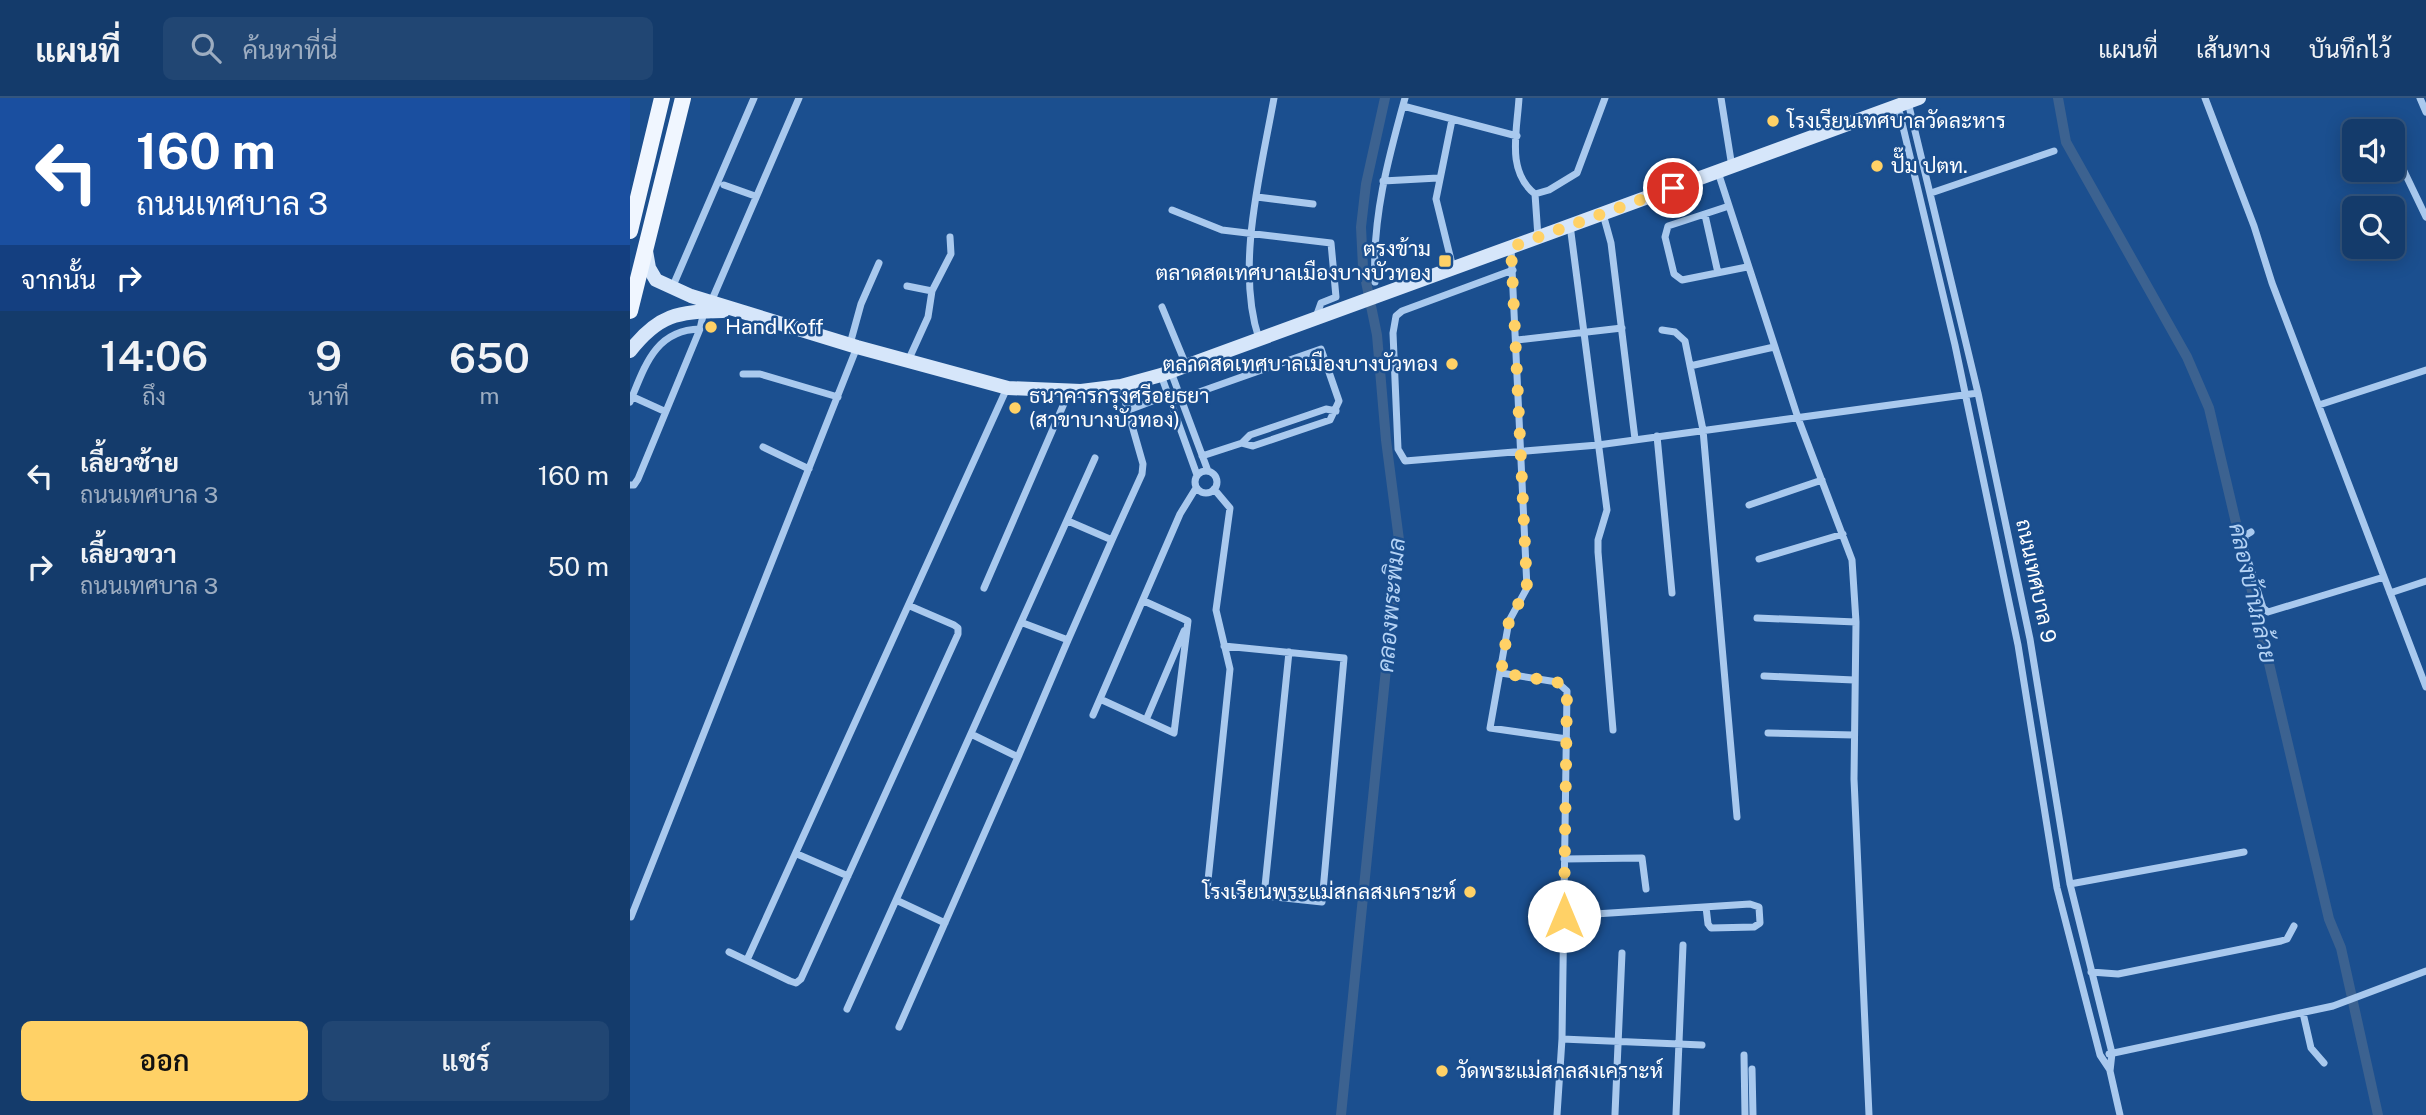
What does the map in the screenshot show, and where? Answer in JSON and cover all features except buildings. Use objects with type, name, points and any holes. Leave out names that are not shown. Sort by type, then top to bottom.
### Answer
[{"type":"main road","points":[[630,231],[662,98]]},
{"type":"main road","points":[[630,311],[682,98]]},
{"type":"main road","points":[[646,250],[652,275],[707,307],[738,311],[1008,388],[1069,392],[1121,386],[1186,366],[1908,102]]},
{"type":"main road","points":[[630,351],[659,321],[707,307]]},
{"type":"street","points":[[671,288],[754,98]]},
{"type":"street","points":[[630,485],[634,485],[638,479],[707,307],[799,98]]},
{"type":"street","points":[[1259,339],[1250,303],[1253,234],[1274,98]]},
{"type":"street","points":[[1519,98],[1518,176],[1535,194],[1538,237]]},
{"type":"street","points":[[1535,194],[1549,190],[1577,173],[1605,98]]},
{"type":"street","points":[[1721,98],[1729,206],[1798,418],[1852,560],[1856,622],[1854,735],[1857,870],[1870,1115]]},
{"type":"street","points":[[2205,98],[2426,687]]},
{"type":"street","points":[[2423,101],[2426,112]]},
{"type":"street","points":[[1375,282],[1374,231],[1383,181],[1404,102],[1452,120],[1517,136]]},
{"type":"street","name":"ถนนเทศบาล 9","points":[[1908,102],[1978,393],[2031,639],[2070,884],[2112,1053],[2110,1071],[2120,1115]]},
{"type":"street","name":"ถนนเทศบาล 9","points":[[1908,102],[2018,645],[2057,888],[2100,1055],[2110,1071]]},
{"type":"street","points":[[1452,120],[1438,178],[1438,212],[1453,268]]},
{"type":"street","points":[[1931,193],[2054,151]]},
{"type":"street","points":[[2405,173],[2426,217]]},
{"type":"street","points":[[1383,181],[1438,178]]},
{"type":"street","points":[[724,185],[755,196]]},
{"type":"street","points":[[1257,197],[1313,204]]},
{"type":"street","points":[[1729,206],[1672,223],[1665,231],[1665,237],[1678,279],[1747,267]]},
{"type":"street","points":[[1172,210],[1222,230],[1331,243],[1336,297],[1321,303],[1316,318]]},
{"type":"street","points":[[1603,214],[1611,243],[1635,439]]},
{"type":"street","points":[[1705,215],[1718,273]]},
{"type":"street","points":[[1570,225],[1607,510],[1598,540],[1598,552],[1613,730]]},
{"type":"street","points":[[908,361],[928,317],[932,291],[951,254],[950,237]]},
{"type":"street","points":[[1511,247],[1527,588],[1509,621],[1490,728],[1567,739]]},
{"type":"street","points":[[631,917],[838,397],[854,346],[861,304],[879,263]]},
{"type":"street","points":[[1513,270],[1402,311],[1396,316],[1393,333],[1398,449],[1405,461],[1598,445],[1978,393]]},
{"type":"street","points":[[907,286],[932,291]]},
{"type":"street","points":[[1162,307],[1186,366]]},
{"type":"street","points":[[664,411],[631,398],[649,360],[669,336],[683,329],[700,328]]},
{"type":"street","points":[[1517,340],[1622,328]]},
{"type":"street","points":[[1662,330],[1675,331],[1685,341],[1703,430],[1737,817]]},
{"type":"street","points":[[1690,366],[1774,347]]},
{"type":"street","points":[[1126,411],[1321,349],[1338,396],[1336,411],[1330,420],[1253,446],[1242,443]]},
{"type":"street","points":[[2319,405],[2426,370]]},
{"type":"street","points":[[1166,373],[1180,395],[1208,471],[1217,479],[1214,489],[1205,493],[1196,488]]},
{"type":"street","points":[[1093,715],[1180,514],[1196,488],[1198,475],[1170,398],[1166,373]]},
{"type":"street","points":[[743,374],[760,374],[838,397]]},
{"type":"street","points":[[899,1027],[1142,474],[1143,464],[1121,386]]},
{"type":"street","points":[[747,960],[1008,388]]},
{"type":"street","points":[[984,588],[1069,392]]},
{"type":"street","points":[[1202,456],[1242,443],[1250,435],[1326,409],[1336,411]]},
{"type":"street","points":[[1290,422],[1294,432]]},
{"type":"street","points":[[1657,436],[1672,593]]},
{"type":"street","points":[[763,447],[809,469]]},
{"type":"street","points":[[847,1009],[1096,458]]},
{"type":"street","points":[[1198,475],[1208,471]]},
{"type":"street","points":[[1749,505],[1822,480]]},
{"type":"street","points":[[1214,489],[1230,508],[1216,610],[1224,646],[1230,669],[1208,890],[1322,902],[1344,658],[1224,646]]},
{"type":"street","points":[[1068,521],[1112,540]]},
{"type":"street","points":[[2251,532],[2246,535],[2243,544],[2263,608],[2267,612],[2384,577]]},
{"type":"street","points":[[1759,559],[1843,534]]},
{"type":"street","points":[[2390,593],[2426,581]]},
{"type":"street","points":[[1144,601],[1188,621]]},
{"type":"street","points":[[729,952],[796,983],[801,979],[958,634],[958,628],[954,625],[910,606]]},
{"type":"street","points":[[1757,618],[1856,622]]},
{"type":"street","points":[[1100,699],[1174,733],[1188,621]]},
{"type":"street","points":[[1146,720],[1188,621]]},
{"type":"street","points":[[1023,622],[1068,640]]},
{"type":"street","points":[[1264,896],[1289,652]]},
{"type":"street","points":[[1501,673],[1557,682],[1567,691],[1562,1039],[1557,1115]]},
{"type":"street","points":[[1764,676],[1854,680]]},
{"type":"street","points":[[1768,733],[1854,735]]},
{"type":"street","points":[[971,734],[1018,757]]},
{"type":"street","points":[[2070,884],[2244,852]]},
{"type":"street","points":[[797,854],[848,876]]},
{"type":"street","points":[[1564,859],[1642,858],[1646,889]]},
{"type":"street","points":[[896,900],[945,923]]},
{"type":"street","points":[[1564,916],[1706,907],[1756,905],[1760,911],[1760,923],[1754,927],[1712,928],[1708,924],[1706,907]]},
{"type":"street","points":[[2091,972],[2118,974],[2281,941],[2287,939],[2294,926]]},
{"type":"street","points":[[1676,1115],[1683,944]]},
{"type":"street","points":[[1615,1114],[1622,953]]},
{"type":"street","points":[[2100,1055],[2333,1006],[2425,974]]},
{"type":"street","points":[[2303,1013],[2311,1048],[2325,1063]]},
{"type":"street","points":[[1562,1039],[1702,1045]]},
{"type":"street","points":[[1744,1055],[1745,1115]]},
{"type":"street","points":[[1752,1069],[1753,1115]]},
{"type":"waterway","name":"คลองพระพิมล","points":[[1341,1115],[1399,540],[1386,440],[1377,335],[1363,267],[1361,227],[1366,184],[1385,98]]},
{"type":"waterway","name":"คลองบ้านกล้วย","points":[[2058,98],[2066,142],[2187,357],[2209,408],[2329,919],[2341,948],[2378,1115]]},
{"type":"place","name":"โรงเรียนเทศบาลวัดละหาร","points":[[1773,121]]},
{"type":"place","name":"ปั๊ม ปตท.","points":[[1877,166]]},
{"type":"place","name":"ตรงข้าม ตลาดสดเทศบาลเมืองบางบัวทอง","points":[[1445,261]]},
{"type":"place","name":"Hand Koff","points":[[711,327]]},
{"type":"place","name":"ตลาดสดเทศบาลเมืองบางบัวทอง","points":[[1452,364]]},
{"type":"place","name":"ธนาคารกรุงศรีอยุธยา (สาขาบางบัวทอง)","points":[[1015,408]]},
{"type":"place","name":"โรงเรียนพระแม่สกลสงเคราะห์","points":[[1470,892]]},
{"type":"place","name":"วัดพระแม่สกลสงเคราะห์","points":[[1442,1071]]},
{"type":"route","points":[[1564,916],[1567,691],[1557,682],[1501,673],[1509,621],[1527,588],[1511,247],[1673,188]]}]
